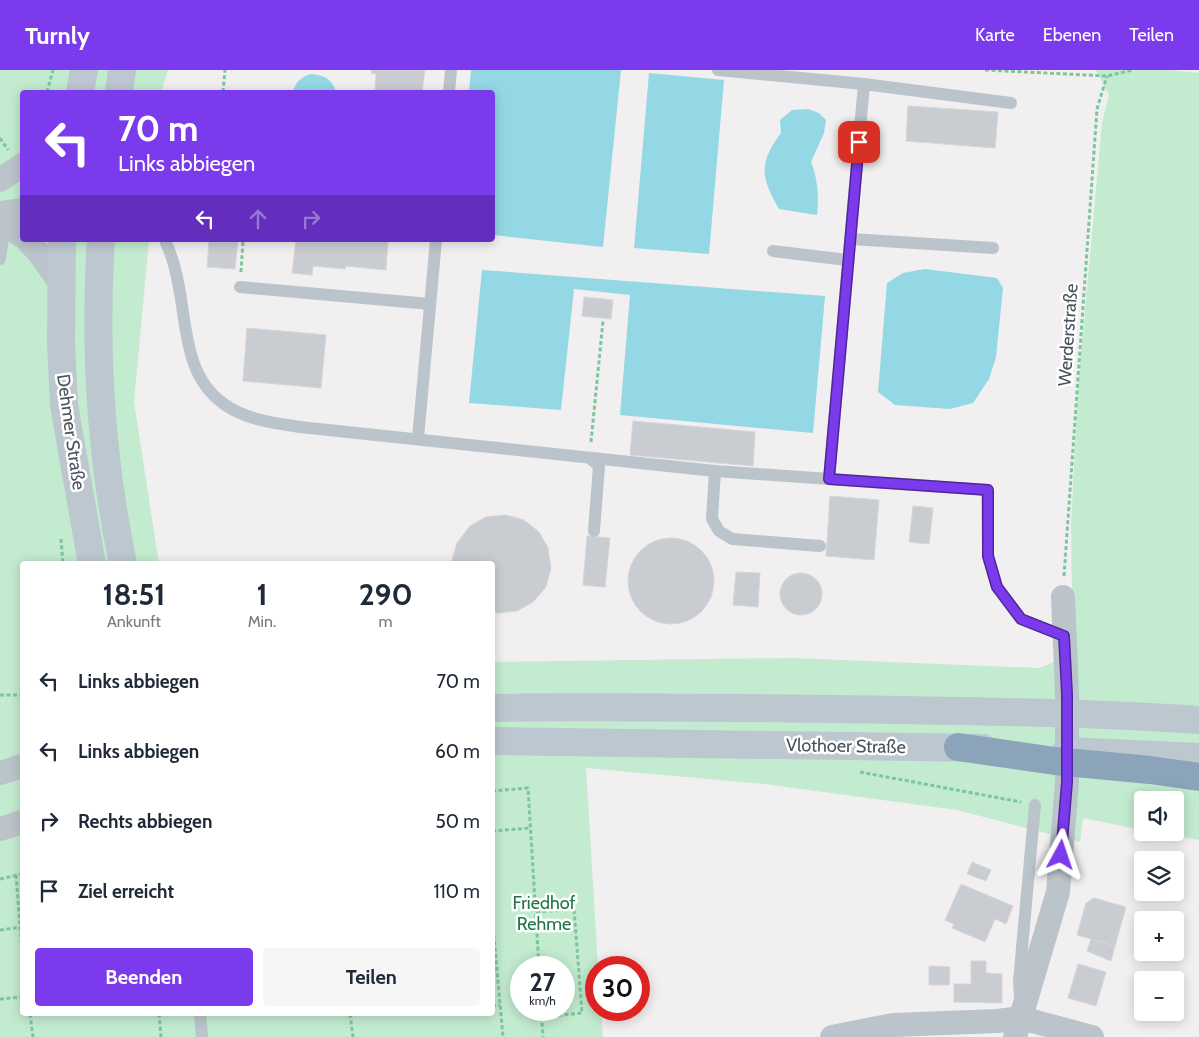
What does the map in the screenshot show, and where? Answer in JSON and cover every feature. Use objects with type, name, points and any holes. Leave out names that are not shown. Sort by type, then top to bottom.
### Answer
[{"type":"highway","points":[[958,747],[1066,757],[1199,777]]},
{"type":"main road","points":[[119,90],[122,70]]},
{"type":"main road","name":"Dehmer Straße","points":[[62,242],[64,405],[91,561]]},
{"type":"main road","name":"Dehmer Straße","points":[[101,242],[98,334],[101,401],[108,472],[123,561]]},
{"type":"main road","name":"Vlothoer Straße","points":[[495,708],[721,708],[1066,714],[1199,720]]},
{"type":"main road","name":"Vlothoer Straße","points":[[495,741],[958,747]]},
{"type":"main road","points":[[1066,757],[1199,757]]},
{"type":"street","points":[[0,180],[16,159]]},
{"type":"street","points":[[0,186],[20,185]]},
{"type":"street","points":[[29,242],[40,254],[61,284]]},
{"type":"street","points":[[1018,1027],[1058,892],[1067,782],[1067,694],[1063,596]]},
{"type":"street","points":[[0,773],[20,767]]},
{"type":"street","points":[[0,829],[20,823]]},
{"type":"street","points":[[832,1037],[893,1025],[997,1021],[1018,1027],[1092,1037]]},
{"type":"lane","points":[[449,90],[451,70]]},
{"type":"lane","points":[[718,70],[864,84],[1010,104]]},
{"type":"lane","points":[[829,479],[864,84]]},
{"type":"lane","points":[[0,259],[10,221]]},
{"type":"lane","points":[[851,239],[993,248]]},
{"type":"lane","points":[[167,242],[176,269],[192,362],[203,383],[211,392],[225,405],[247,415],[271,422],[300,427],[418,438],[715,471],[988,490],[988,556],[997,587],[1021,619],[1064,636]]},
{"type":"lane","points":[[418,438],[436,242]]},
{"type":"lane","points":[[773,251],[848,260]]},
{"type":"lane","points":[[240,287],[430,304]]},
{"type":"lane","points":[[590,458],[599,466],[594,531]]},
{"type":"lane","points":[[715,471],[712,519],[719,531],[732,539],[820,546]]},
{"type":"lane","points":[[1018,1027],[1019,981],[1035,804]]},
{"type":"lane","points":[[200,1016],[202,1037]]},
{"type":"path","points":[[48,90],[53,70]]},
{"type":"path","points":[[223,90],[225,70]]},
{"type":"path","points":[[985,70],[1107,76],[1133,70]]},
{"type":"path","name":"Werderstraße","points":[[1063,596],[1097,109],[1107,76]]},
{"type":"path","points":[[0,138],[16,159]]},
{"type":"path","points":[[240,287],[243,242]]},
{"type":"path","points":[[590,458],[603,321]]},
{"type":"path","points":[[0,695],[20,695]]},
{"type":"path","points":[[859,772],[1035,804]]},
{"type":"path","points":[[495,791],[528,788],[538,956]]},
{"type":"path","points":[[495,831],[530,828]]},
{"type":"path","points":[[16,874],[20,917]]},
{"type":"path","points":[[0,878],[20,874]]},
{"type":"path","points":[[536,912],[574,909],[582,1013],[575,1014]]},
{"type":"path","points":[[0,930],[20,928]]},
{"type":"path","points":[[495,959],[503,1037]]},
{"type":"path","points":[[0,999],[20,997]]},
{"type":"path","points":[[495,1006],[500,1005]]},
{"type":"path","points":[[30,1016],[33,1037]]},
{"type":"path","points":[[159,1016],[161,1037]]},
{"type":"path","points":[[350,1016],[352,1037]]},
{"type":"path","points":[[541,1021],[543,1037]]},
{"type":"green space","name":"Friedhof Rehme","points":[[0,70],[168,70],[162,90],[20,90],[20,242],[149,242],[134,402],[159,561],[20,561],[20,1016],[495,1016],[495,662],[792,658],[1039,668],[1073,655],[1071,525],[1078,388],[1102,123],[1109,95],[1096,70],[1170,70],[1199,73],[1199,840],[1184,837],[1184,791],[1134,791],[1134,828],[1083,818],[1080,842],[957,810],[764,784],[586,768],[597,956],[585,956],[585,1021],[602,1021],[603,1037],[0,1037]]},
{"type":"water","points":[[471,70],[621,70],[603,247],[495,235],[495,90],[469,90]]},
{"type":"water","points":[[649,73],[724,80],[709,254],[634,248]]},
{"type":"water","points":[[311,74],[320,75],[327,78],[335,90],[294,90],[299,80]]},
{"type":"water","points":[[808,109],[819,113],[826,120],[824,133],[811,162],[817,188],[817,215],[779,209],[768,188],[765,171],[768,153],[781,133],[780,120],[792,110]]},
{"type":"water","points":[[925,269],[997,278],[1003,288],[996,357],[989,379],[973,403],[950,409],[895,405],[878,392],[887,283],[903,273]]},
{"type":"water","points":[[482,270],[825,296],[813,433],[620,415],[630,295],[574,289],[561,410],[469,403]]},
{"type":"building","points":[[372,70],[425,70],[422,90],[375,90],[376,74],[371,73]]},
{"type":"building","points":[[908,106],[998,112],[995,148],[906,141]]},
{"type":"building","points":[[209,242],[238,242],[235,269],[207,267]]},
{"type":"building","points":[[296,242],[388,242],[386,270],[346,266],[345,269],[313,266],[312,275],[292,273]]},
{"type":"building","points":[[584,297],[613,300],[611,319],[582,316]]},
{"type":"building","points":[[247,328],[326,335],[321,388],[243,381]]},
{"type":"building","points":[[633,421],[755,432],[753,466],[630,455]]},
{"type":"building","points":[[830,496],[879,500],[874,560],[826,556]]},
{"type":"building","points":[[913,506],[933,508],[929,544],[909,542]]},
{"type":"building","points":[[506,515],[524,520],[539,532],[548,548],[551,568],[546,587],[533,602],[517,611],[495,613],[495,561],[452,561],[457,543],[470,526],[486,517]]},
{"type":"building","points":[[587,536],[610,538],[605,587],[583,585]]},
{"type":"building","points":[[671,538],[687,542],[701,551],[710,565],[714,581],[710,597],[701,611],[687,620],[671,624],[655,620],[641,611],[632,597],[628,581],[632,565],[641,551],[655,542]]},
{"type":"building","points":[[736,572],[760,573],[758,607],[733,605]]},
{"type":"building","points":[[801,573],[816,579],[822,594],[816,609],[801,615],[786,609],[780,594],[786,579]]},
{"type":"building","points":[[972,862],[991,870],[986,881],[967,874]]},
{"type":"building","points":[[961,884],[1013,906],[1006,924],[995,919],[985,942],[952,928],[954,924],[945,920]]},
{"type":"building","points":[[1094,898],[1126,907],[1115,946],[1077,935],[1086,903]]},
{"type":"building","points":[[1091,939],[1115,946],[1111,961],[1087,951]]},
{"type":"building","points":[[971,961],[986,961],[986,973],[1002,974],[1002,1003],[954,1002],[954,984],[971,984]]},
{"type":"building","points":[[1078,964],[1106,972],[1096,1006],[1068,998]]},
{"type":"building","points":[[929,966],[950,967],[949,985],[929,985]]},
{"type":"route","points":[[859,142],[829,479],[988,490],[988,556],[997,587],[1021,619],[1042,629],[1064,636],[1067,694],[1067,782],[1061,855]]}]
